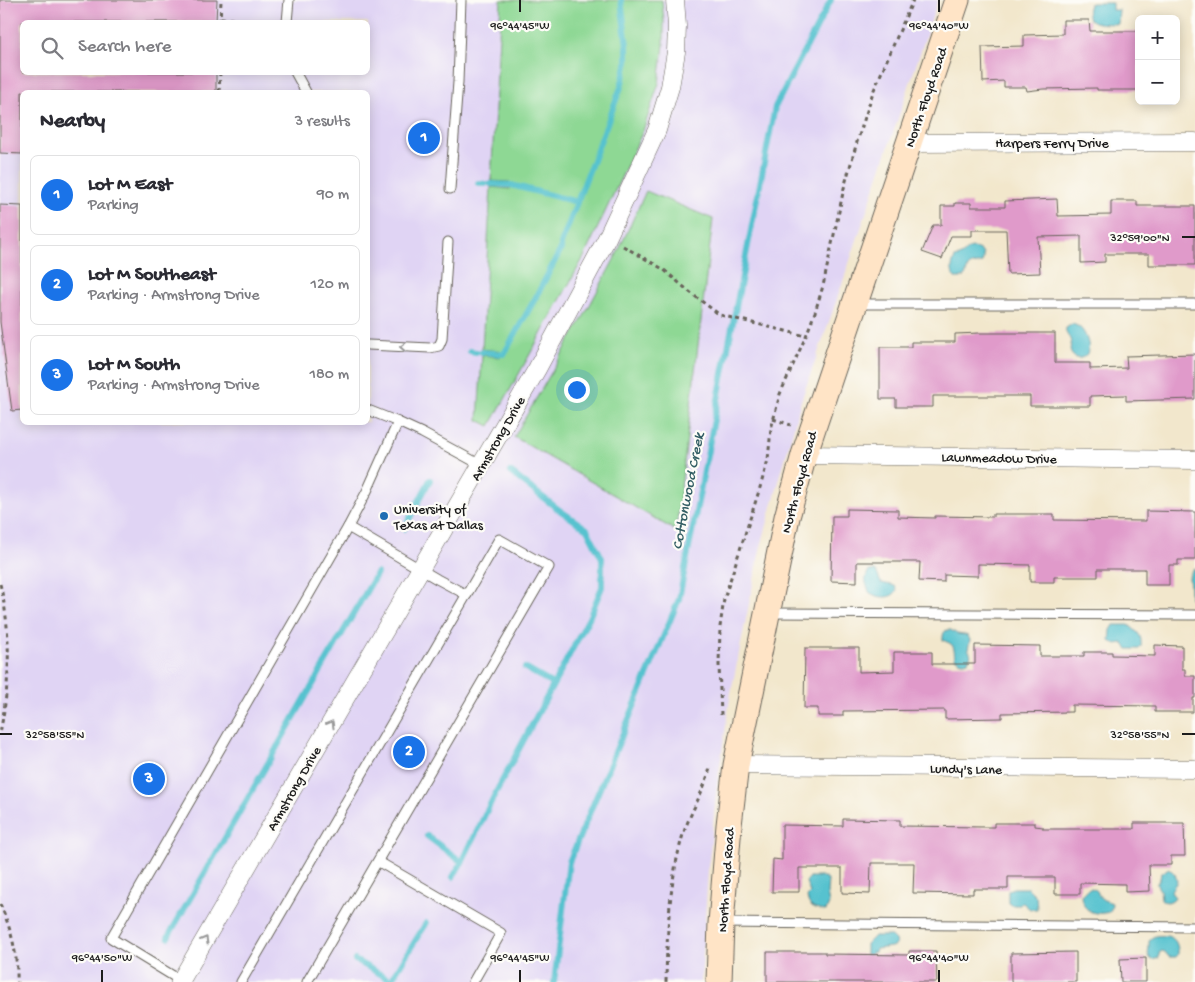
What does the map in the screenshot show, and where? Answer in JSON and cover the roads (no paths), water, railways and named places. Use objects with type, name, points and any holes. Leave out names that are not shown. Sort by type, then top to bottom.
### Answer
[{"type":"street","name":"Armstrong Drive","points":[[181,982],[537,369],[607,238],[656,130],[670,87],[676,52],[675,0]]},
{"type":"street","name":"North Floyd Road","points":[[719,982],[721,923],[736,765],[787,517],[804,455],[957,0]]},
{"type":"street","name":"Harpers Ferry Drive","points":[[910,143],[1195,142]]},
{"type":"street","name":"Lawnmeadow Drive","points":[[804,455],[1195,460]]},
{"type":"street","name":"Lundy's Lane","points":[[736,765],[1195,769]]},
{"type":"lane","points":[[287,20],[288,0]]},
{"type":"lane","points":[[450,189],[461,0]]},
{"type":"lane","points":[[297,75],[305,90]]},
{"type":"lane","points":[[370,345],[430,348],[439,346],[442,339],[448,242]]},
{"type":"lane","points":[[855,304],[1195,304]]},
{"type":"lane","points":[[370,411],[422,433],[481,466]]},
{"type":"lane","points":[[181,982],[111,938],[348,527],[367,491],[398,422]]},
{"type":"lane","points":[[348,527],[467,595]]},
{"type":"lane","points":[[241,982],[499,539],[549,567],[308,982]]},
{"type":"lane","points":[[767,613],[1195,615]]},
{"type":"lane","points":[[378,862],[501,933],[472,982]]},
{"type":"lane","points":[[721,923],[1195,927]]},
{"type":"water","points":[[1112,3],[1112,10],[1119,10],[1118,24],[1101,23],[1091,20],[1088,17],[1087,11],[1089,4]]},
{"type":"water","points":[[973,248],[982,252],[982,263],[970,266],[965,276],[955,278],[952,268],[955,258],[961,256],[968,249]]},
{"type":"water","points":[[1072,324],[1082,330],[1086,337],[1087,352],[1080,358],[1072,354],[1070,349],[1072,341],[1066,332],[1066,328]]},
{"type":"water","points":[[1195,567],[1195,601],[1190,598],[1189,578],[1190,573]]},
{"type":"water","points":[[870,571],[876,571],[881,583],[895,586],[897,590],[895,593],[884,597],[876,596],[869,592],[866,581]]},
{"type":"water","points":[[1114,625],[1129,625],[1140,636],[1141,647],[1139,649],[1128,649],[1123,643],[1115,644],[1110,641],[1111,630]]},
{"type":"water","points":[[947,630],[968,636],[970,640],[968,649],[971,655],[968,661],[962,662],[955,658],[953,646],[943,640]]},
{"type":"water","points":[[1169,868],[1175,874],[1177,881],[1171,891],[1175,897],[1174,899],[1166,902],[1161,899],[1157,883],[1161,873]]},
{"type":"water","points":[[810,877],[824,877],[828,880],[827,893],[829,904],[826,911],[815,909],[809,903],[807,896],[810,893],[806,882]]},
{"type":"water","points":[[1013,888],[1028,888],[1036,896],[1037,909],[1030,909],[1023,903],[1011,905],[1008,903],[1008,891]]},
{"type":"water","points":[[1091,888],[1097,891],[1102,899],[1112,903],[1109,912],[1094,913],[1086,908],[1081,895]]},
{"type":"water","points":[[874,936],[891,936],[895,940],[896,945],[876,949],[870,955],[866,955],[866,944]]},
{"type":"water","points":[[1155,936],[1172,938],[1177,945],[1178,955],[1176,957],[1169,957],[1162,951],[1159,953],[1159,958],[1152,960],[1148,955],[1149,942]]},
{"type":"waterway","points":[[482,352],[504,354],[561,249],[561,244],[621,87],[627,61],[621,0]]},
{"type":"waterway","name":"Cottonwood Creek","points":[[554,982],[569,862],[679,599],[775,107],[831,0]]},
{"type":"waterway","points":[[478,183],[485,184]]},
{"type":"waterway","points":[[491,184],[511,185],[577,202]]},
{"type":"waterway","points":[[470,351],[476,352]]},
{"type":"waterway","points":[[453,877],[589,618],[602,587],[602,558],[587,529],[510,472]]},
{"type":"waterway","points":[[404,529],[430,480]]},
{"type":"waterway","points":[[168,937],[377,573]]},
{"type":"waterway","points":[[525,668],[553,684]]},
{"type":"waterway","points":[[427,836],[462,862]]},
{"type":"waterway","points":[[390,982],[426,923]]},
{"type":"waterway","points":[[355,960],[391,980]]},
{"type":"place","name":"Lot M East","points":[[424,138]]},
{"type":"place","name":"University of Texas at Dallas","points":[[384,516]]},
{"type":"place","name":"Lot M Southeast","points":[[409,752]]},
{"type":"place","name":"Lot M South","points":[[149,779]]}]
